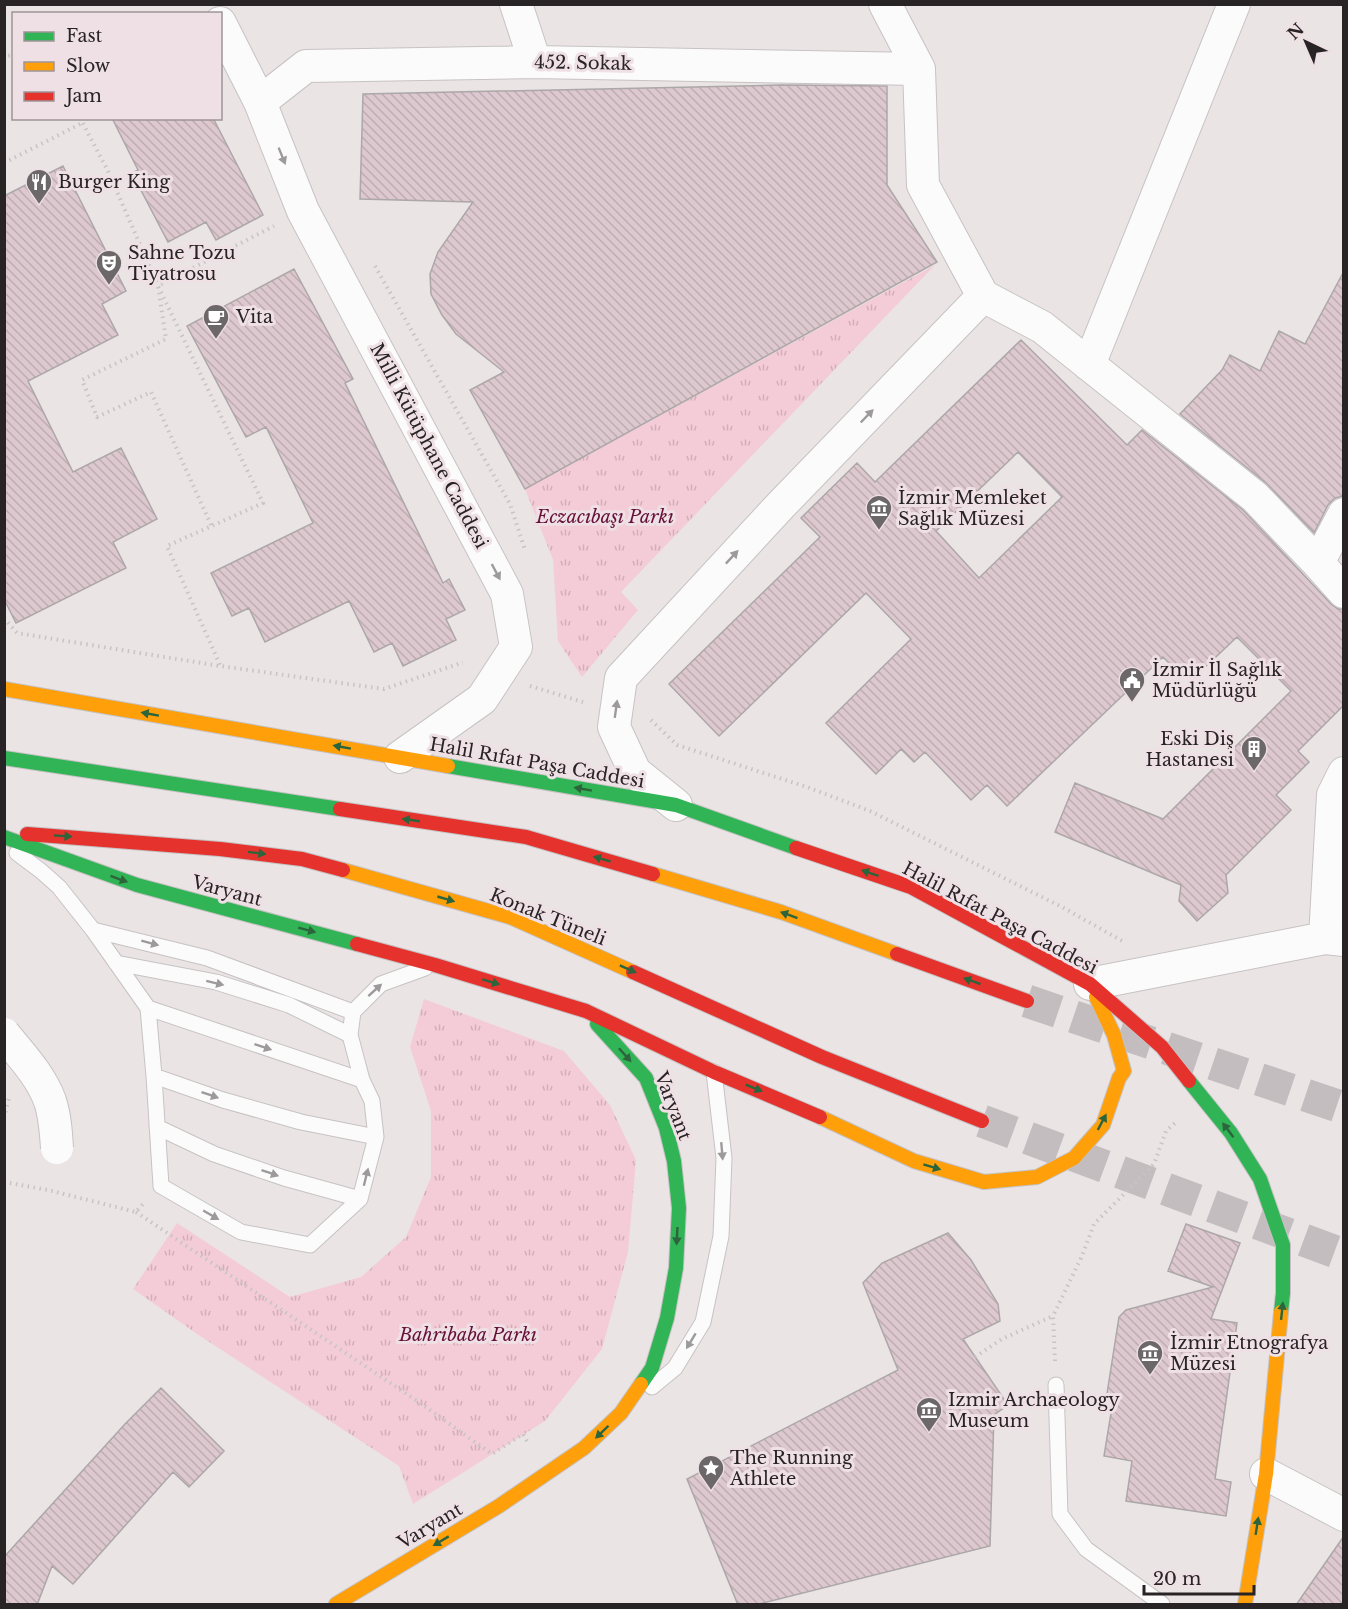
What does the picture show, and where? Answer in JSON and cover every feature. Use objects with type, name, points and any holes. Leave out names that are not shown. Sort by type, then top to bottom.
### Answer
[{"type":"main road","name":"Halil Rıfat Paşa Caddesi","points":[[4,689],[676,805],[911,887],[1090,984],[1162,1047],[1231,1133],[1260,1179],[1283,1245],[1284,1293],[1266,1474],[1245,1605]]},
{"type":"main road","points":[[4,758],[526,837],[781,912],[1027,1001]]},
{"type":"main road","points":[[26,776],[69,769]]},
{"type":"main road","name":"Konak Tüneli","points":[[4,832],[220,849],[302,859],[510,917],[822,1058],[982,1121]]},
{"type":"main road","name":"Varyant","points":[[4,837],[137,885],[435,965],[586,1011],[646,1078],[666,1128],[674,1161],[679,1208],[676,1268],[667,1318],[652,1368],[621,1413],[584,1448],[499,1506],[336,1605]]},
{"type":"main road","points":[[586,1011],[714,1072],[804,1109],[914,1161],[984,1182],[1037,1177],[1074,1158],[1103,1125],[1119,1078],[1124,1071],[1114,1035],[1090,984]]},
{"type":"street","points":[[516,4],[535,62]]},
{"type":"street","points":[[885,4],[919,69],[923,185],[983,296],[1042,327],[1255,497],[1344,592]]},
{"type":"street","points":[[1089,365],[1234,4]]},
{"type":"street","name":"Milli Kütüphane Caddesi","points":[[222,27],[260,102],[303,211],[507,594],[516,647],[498,675],[482,699],[400,757]]},
{"type":"street","name":"452. Sokak","points":[[260,102],[306,66],[535,62],[919,69]]},
{"type":"street","points":[[676,805],[634,772],[614,727],[621,678],[781,505],[983,296]]},
{"type":"street","points":[[1318,563],[1344,514]]},
{"type":"street","points":[[1090,984],[1334,939],[1340,789]]},
{"type":"street","points":[[4,1034],[42,1083],[50,1101],[55,1122],[57,1148]]},
{"type":"street","points":[[1266,1474],[1344,1515]]},
{"type":"lane","points":[[4,844],[59,887],[93,930],[148,1008],[161,1186],[241,1232],[310,1245],[360,1199],[376,1137],[372,1101],[362,1080],[350,1035],[353,1012],[381,984],[435,965]]},
{"type":"lane","points":[[93,930],[207,958],[353,1012]]},
{"type":"lane","points":[[116,963],[216,982],[289,1005],[350,1035]]},
{"type":"lane","points":[[148,1008],[362,1080]]},
{"type":"lane","points":[[621,1413],[675,1368],[703,1322],[721,1236],[723,1158],[714,1072]]},
{"type":"lane","points":[[154,1076],[223,1100],[301,1122],[376,1137]]},
{"type":"lane","points":[[157,1127],[214,1154],[284,1178],[360,1199]]},
{"type":"lane","points":[[1056,1378],[1060,1515],[1086,1549],[1162,1605]]},
{"type":"path","points":[[4,163],[81,121],[108,171],[158,286],[263,502],[167,546],[220,666]]},
{"type":"path","points":[[158,286],[303,211]]},
{"type":"path","points":[[158,286],[166,339],[82,380],[97,417],[151,392],[211,525]]},
{"type":"path","points":[[4,1118],[11,1088]]},
{"type":"path","points":[[1056,1378],[1053,1316],[1082,1256],[1094,1224],[1154,1164],[1166,1131],[1182,1117]]},
{"type":"path","points":[[4,1182],[48,1190],[136,1212],[420,1402],[492,1454],[523,1434],[532,1448]]},
{"type":"path","points":[[136,1212],[161,1186]]},
{"type":"path","points":[[975,1357],[1002,1339],[1053,1316]]},
{"type":"green space","name":"Eczacıbaşı Parkı","points":[[935,265],[621,592],[638,610],[582,677],[558,641],[553,560],[525,489]]},
{"type":"green space","name":"Bahribaba Parkı","points":[[424,999],[564,1051],[610,1105],[636,1160],[628,1252],[602,1349],[545,1421],[413,1504],[399,1466],[197,1334],[133,1289],[177,1223],[290,1297],[361,1277],[406,1237],[431,1177],[431,1111],[410,1047]]},
{"type":"building","points":[[782,85],[887,86],[887,185],[937,262],[525,489],[470,390],[504,372],[456,334],[442,315],[431,294],[430,274],[438,252],[473,202],[360,199],[363,94]]},
{"type":"building","points":[[113,120],[214,120],[263,215],[216,240],[206,222],[168,242],[132,173],[138,170]]},
{"type":"building","points":[[63,166],[126,291],[102,304],[118,335],[28,381],[73,472],[121,448],[157,519],[113,542],[126,568],[16,623],[4,599],[4,196]]},
{"type":"building","points":[[294,269],[353,379],[345,383],[443,583],[449,579],[465,610],[446,619],[456,640],[403,666],[392,643],[374,652],[349,601],[265,642],[249,608],[232,616],[211,573],[313,523],[266,427],[246,437],[187,326]]},
{"type":"building","points":[[1344,271],[1344,496],[1335,498],[1328,505],[1314,533],[1266,483],[1180,414],[1222,370],[1230,355],[1260,371],[1279,331],[1305,344]]},
{"type":"building","points":[[1021,340],[1127,445],[1142,430],[1243,510],[1331,604],[1338,609],[1344,609],[1344,705],[1298,751],[1309,762],[1276,795],[1291,810],[1226,875],[1228,893],[1197,921],[1179,901],[1181,885],[1055,832],[1075,783],[1163,819],[1291,691],[1237,637],[1201,671],[1181,675],[1163,657],[1007,806],[987,785],[971,800],[925,752],[914,762],[901,749],[876,774],[826,723],[911,639],[866,593],[719,736],[669,684],[820,537],[801,518],[857,463],[875,482]],"holes":[[[1018,452],[1062,497],[979,578],[936,531]]]},
{"type":"building","points":[[1186,1224],[1240,1243],[1211,1319],[1237,1323],[1215,1479],[1231,1482],[1226,1516],[1126,1501],[1132,1461],[1104,1456],[1113,1401],[1106,1400],[1119,1317],[1126,1310],[1213,1287],[1168,1271]]},
{"type":"building","points":[[948,1233],[971,1260],[998,1304],[1000,1321],[963,1339],[1008,1405],[994,1415],[990,1546],[755,1605],[738,1605],[687,1479],[898,1370],[863,1283],[882,1263]]},
{"type":"building","points":[[161,1388],[224,1451],[189,1487],[173,1472],[73,1584],[52,1566],[37,1605],[4,1605],[4,1557],[125,1424]]},
{"type":"building","points":[[1344,1536],[1344,1605],[1296,1605]]},
{"type":"tunnel","points":[[1027,1001],[1344,1108]]},
{"type":"tunnel","points":[[982,1121],[1344,1255]]},
{"type":"traffic: fast","points":[[4,758],[340,809]]},
{"type":"traffic: fast","points":[[448,766],[676,805],[796,848]]},
{"type":"traffic: fast","points":[[4,837],[137,885],[357,944]]},
{"type":"traffic: fast","points":[[597,1024],[646,1078],[666,1128],[674,1161],[679,1208],[676,1268],[667,1318],[652,1368],[641,1384]]},
{"type":"traffic: fast","points":[[1189,1081],[1231,1133],[1260,1179],[1283,1245],[1281,1312]]},
{"type":"traffic: slow","points":[[4,689],[448,766]]},
{"type":"traffic: slow","points":[[343,870],[510,917],[633,972]]},
{"type":"traffic: slow","points":[[653,874],[781,912],[897,954]]},
{"type":"traffic: slow","points":[[820,1117],[914,1161],[984,1182],[1037,1177],[1074,1158],[1103,1125],[1119,1078],[1124,1071],[1114,1035],[1096,997]]},
{"type":"traffic: slow","points":[[1245,1604],[1266,1474],[1281,1312]]},
{"type":"traffic: slow","points":[[336,1604],[499,1506],[584,1448],[621,1413],[641,1384]]},
{"type":"traffic: jam","points":[[340,809],[526,837],[653,874]]},
{"type":"traffic: jam","points":[[27,834],[220,849],[302,859],[343,870]]},
{"type":"traffic: jam","points":[[796,848],[911,887],[1090,984],[1162,1047],[1189,1081]]},
{"type":"traffic: jam","points":[[357,944],[586,1011],[714,1072],[820,1117]]},
{"type":"traffic: jam","points":[[897,954],[1027,1001]]},
{"type":"traffic: jam","points":[[633,972],[822,1057],[982,1121]]},
{"type":"place","name":"Burger King","points":[[39,205]]},
{"type":"place","name":"Sahne Tozu Tiyatrosu","points":[[109,286]]},
{"type":"place","name":"Vita","points":[[216,340]]},
{"type":"place","name":"İzmir Memleket Sağlık Müzesi","points":[[879,531]]},
{"type":"place","name":"İzmir İl Sağlık Müdürlüğü","points":[[1132,703]]},
{"type":"place","name":"Eski Diş Hastanesi","points":[[1254,772]]},
{"type":"place","name":"İzmir Etnografya Müzesi","points":[[1150,1376]]},
{"type":"place","name":"Izmir Archaeology Museum","points":[[929,1433]]},
{"type":"place","name":"The Running Athlete","points":[[711,1491]]}]
